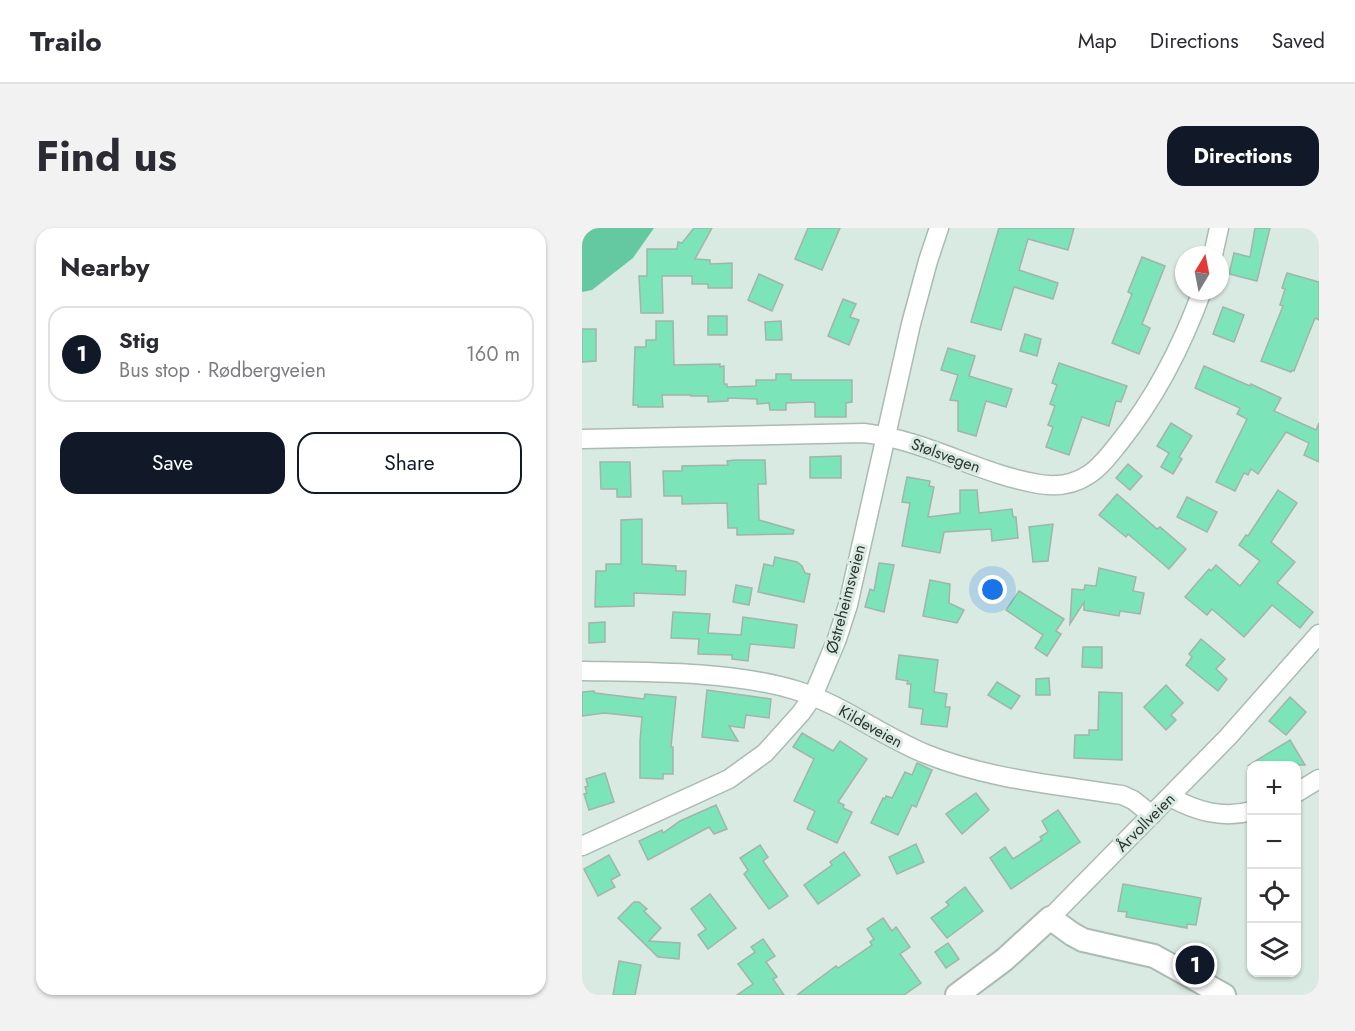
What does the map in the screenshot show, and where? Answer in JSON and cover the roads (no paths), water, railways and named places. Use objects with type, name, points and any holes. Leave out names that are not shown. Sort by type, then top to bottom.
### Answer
[{"type":"street","name":"Østreheimsveien","points":[[582,846],[729,779],[765,753],[813,696],[848,605],[884,436],[911,324],[939,228]]},
{"type":"street","points":[[1215,246],[1219,228]]},
{"type":"street","name":"Stølsvegen","points":[[582,439],[844,433],[884,436],[905,440],[1022,480],[1055,485],[1068,484],[1098,467],[1159,386],[1178,352],[1198,300]]},
{"type":"street","name":"Årvollveien","points":[[957,995],[1004,960],[1050,918],[1170,798],[1238,726],[1319,634]]},
{"type":"street","name":"Kildeveien","points":[[582,671],[719,678],[777,686],[813,696],[907,746],[951,763],[1030,782],[1122,795],[1133,800],[1152,815]]},
{"type":"street","points":[[1301,790],[1319,779]]},
{"type":"street","points":[[1170,798],[1213,814],[1247,812]]},
{"type":"street","points":[[1050,918],[1083,940],[1154,956],[1224,995]]},
{"type":"place","name":"Stig","points":[[1195,965]]}]
